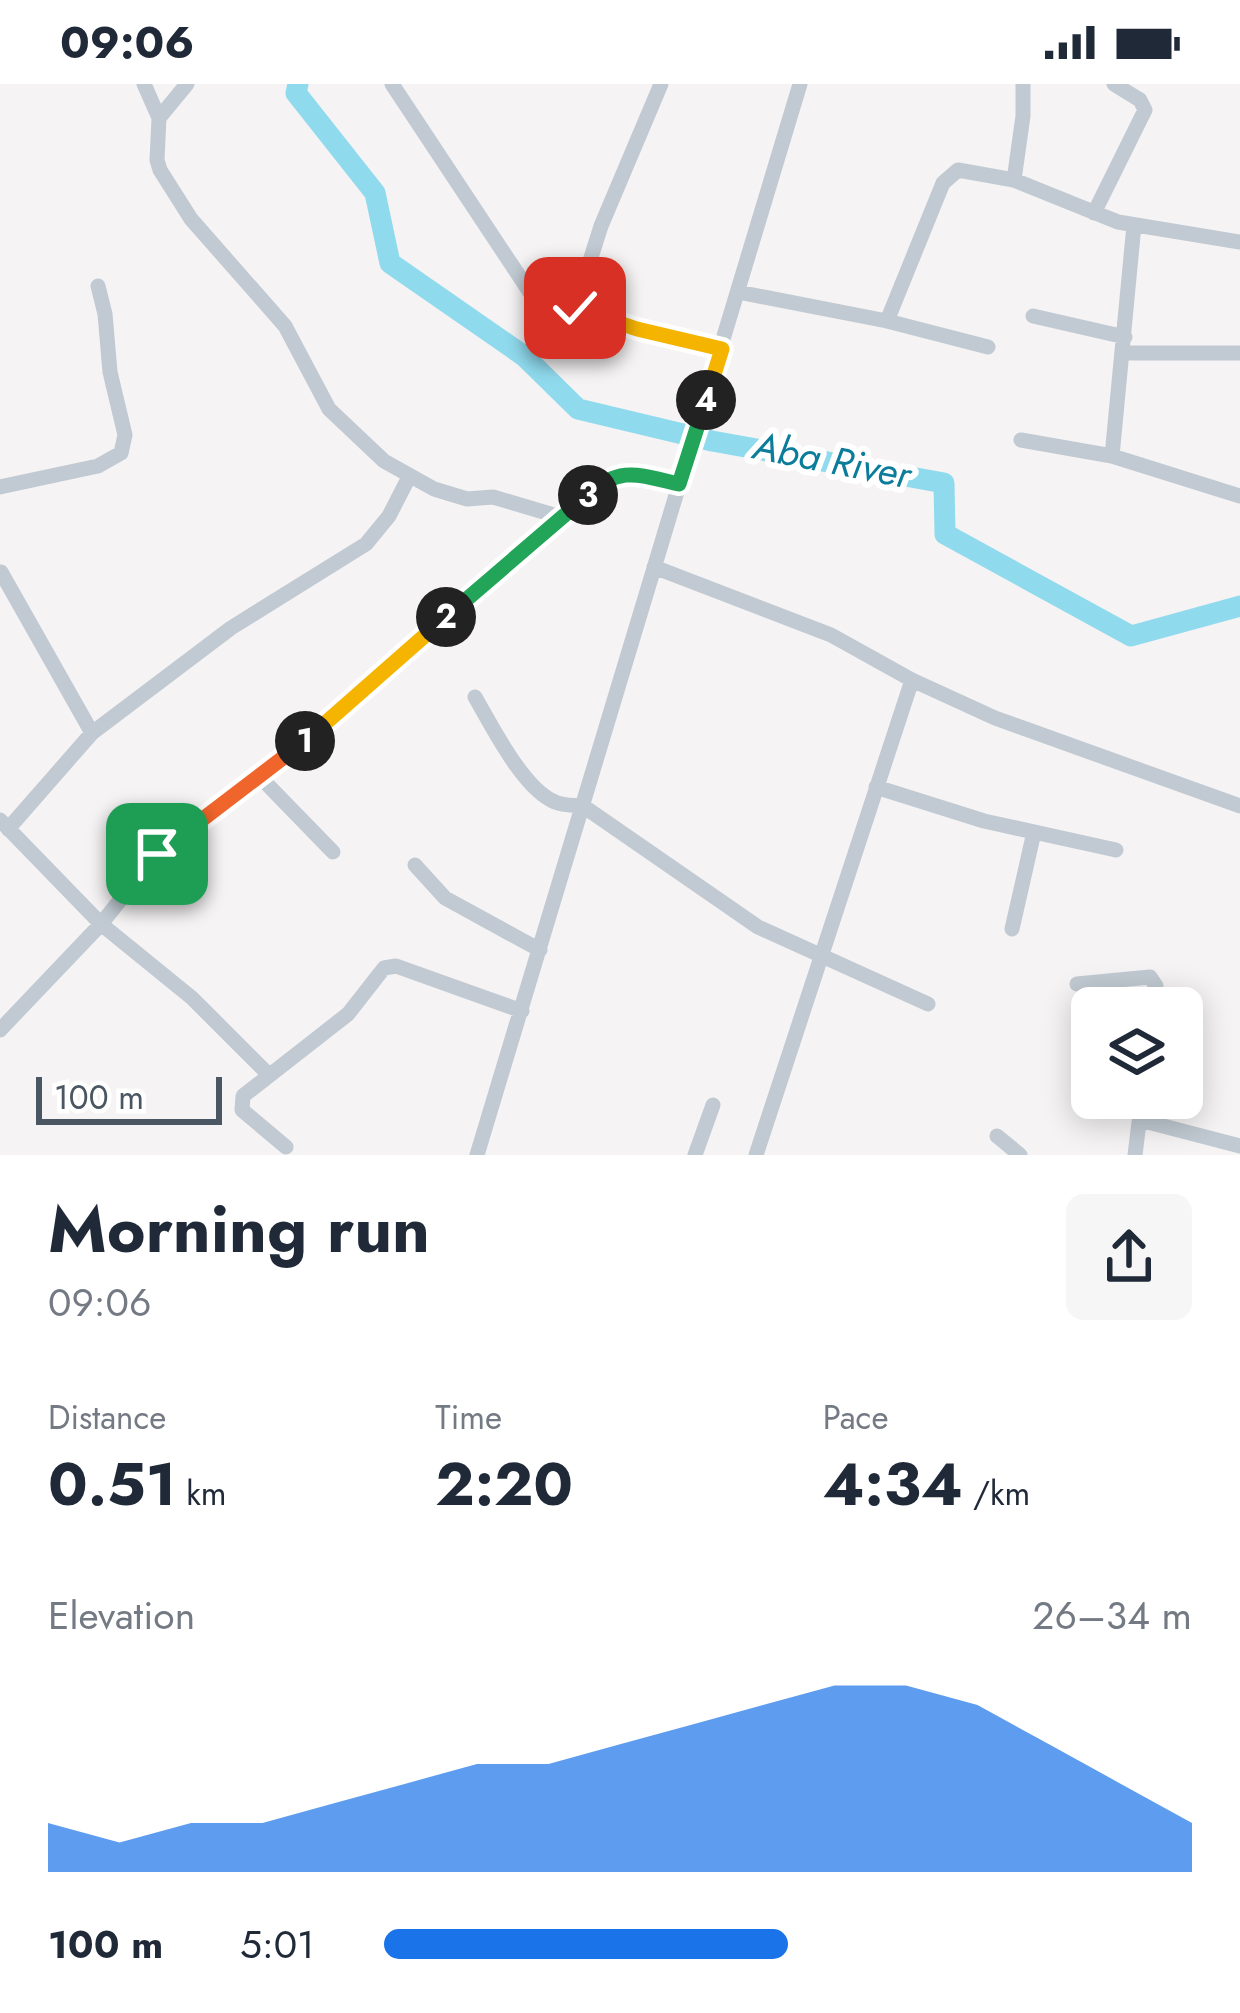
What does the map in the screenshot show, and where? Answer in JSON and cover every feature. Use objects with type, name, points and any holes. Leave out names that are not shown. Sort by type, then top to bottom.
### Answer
[{"type":"street","points":[[144,84],[160,118],[157,160],[190,219],[285,326],[329,410],[377,455],[409,477],[457,497],[493,497],[564,518]]},
{"type":"street","points":[[160,118],[187,84]]},
{"type":"street","points":[[392,84],[530,294],[543,305],[575,308],[722,349]]},
{"type":"street","points":[[575,308],[601,226],[662,84]]},
{"type":"street","points":[[477,1155],[800,84]]},
{"type":"street","points":[[1014,180],[1023,84]]},
{"type":"street","points":[[1094,213],[1144,110],[1140,100],[1114,84]]},
{"type":"street","points":[[887,321],[949,175],[970,170],[1014,180],[1134,225],[1240,242]]},
{"type":"street","points":[[1112,456],[1134,225]]},
{"type":"street","points":[[0,487],[98,466],[121,453],[125,435],[110,373],[98,286]]},
{"type":"street","points":[[738,292],[988,346]]},
{"type":"street","points":[[1033,316],[1125,345],[1240,352]]},
{"type":"street","points":[[1022,440],[1112,456],[1240,496]]},
{"type":"street","points":[[1,1028],[101,924],[157,854],[286,757],[614,476],[626,473],[679,484]]},
{"type":"street","points":[[267,1073],[192,998],[101,924],[4,824],[92,733],[231,628],[366,544],[389,516],[409,477]]},
{"type":"street","points":[[654,567],[831,634],[912,680],[995,718],[1240,806]]},
{"type":"street","points":[[1,572],[92,733]]},
{"type":"street","points":[[756,1155],[912,680]]},
{"type":"street","points":[[475,697],[504,746],[543,794],[562,804],[583,806],[758,927],[928,1004]]},
{"type":"street","points":[[259,776],[333,852]]},
{"type":"street","points":[[876,787],[984,821],[1116,850]]},
{"type":"street","points":[[1012,929],[1034,832]]},
{"type":"street","points":[[415,865],[445,898],[540,950]]},
{"type":"street","points":[[286,1147],[242,1110],[243,1096],[267,1073],[332,1028],[389,965],[522,1011]]},
{"type":"street","points":[[1077,984],[1150,977],[1156,987]]},
{"type":"street","points":[[694,1155],[713,1105]]},
{"type":"street","points":[[1135,1155],[1140,1120],[1240,1147]]},
{"type":"street","points":[[997,1136],[1020,1155]]},
{"type":"waterway","name":"Aba River","points":[[298,84],[296,93],[375,193],[390,263],[524,356],[578,409],[712,441],[944,483],[945,534],[1131,636],[1240,606]]},
{"type":"route","points":[[157,854],[286,757],[602,482],[626,473],[679,484],[722,349],[575,308]]}]
